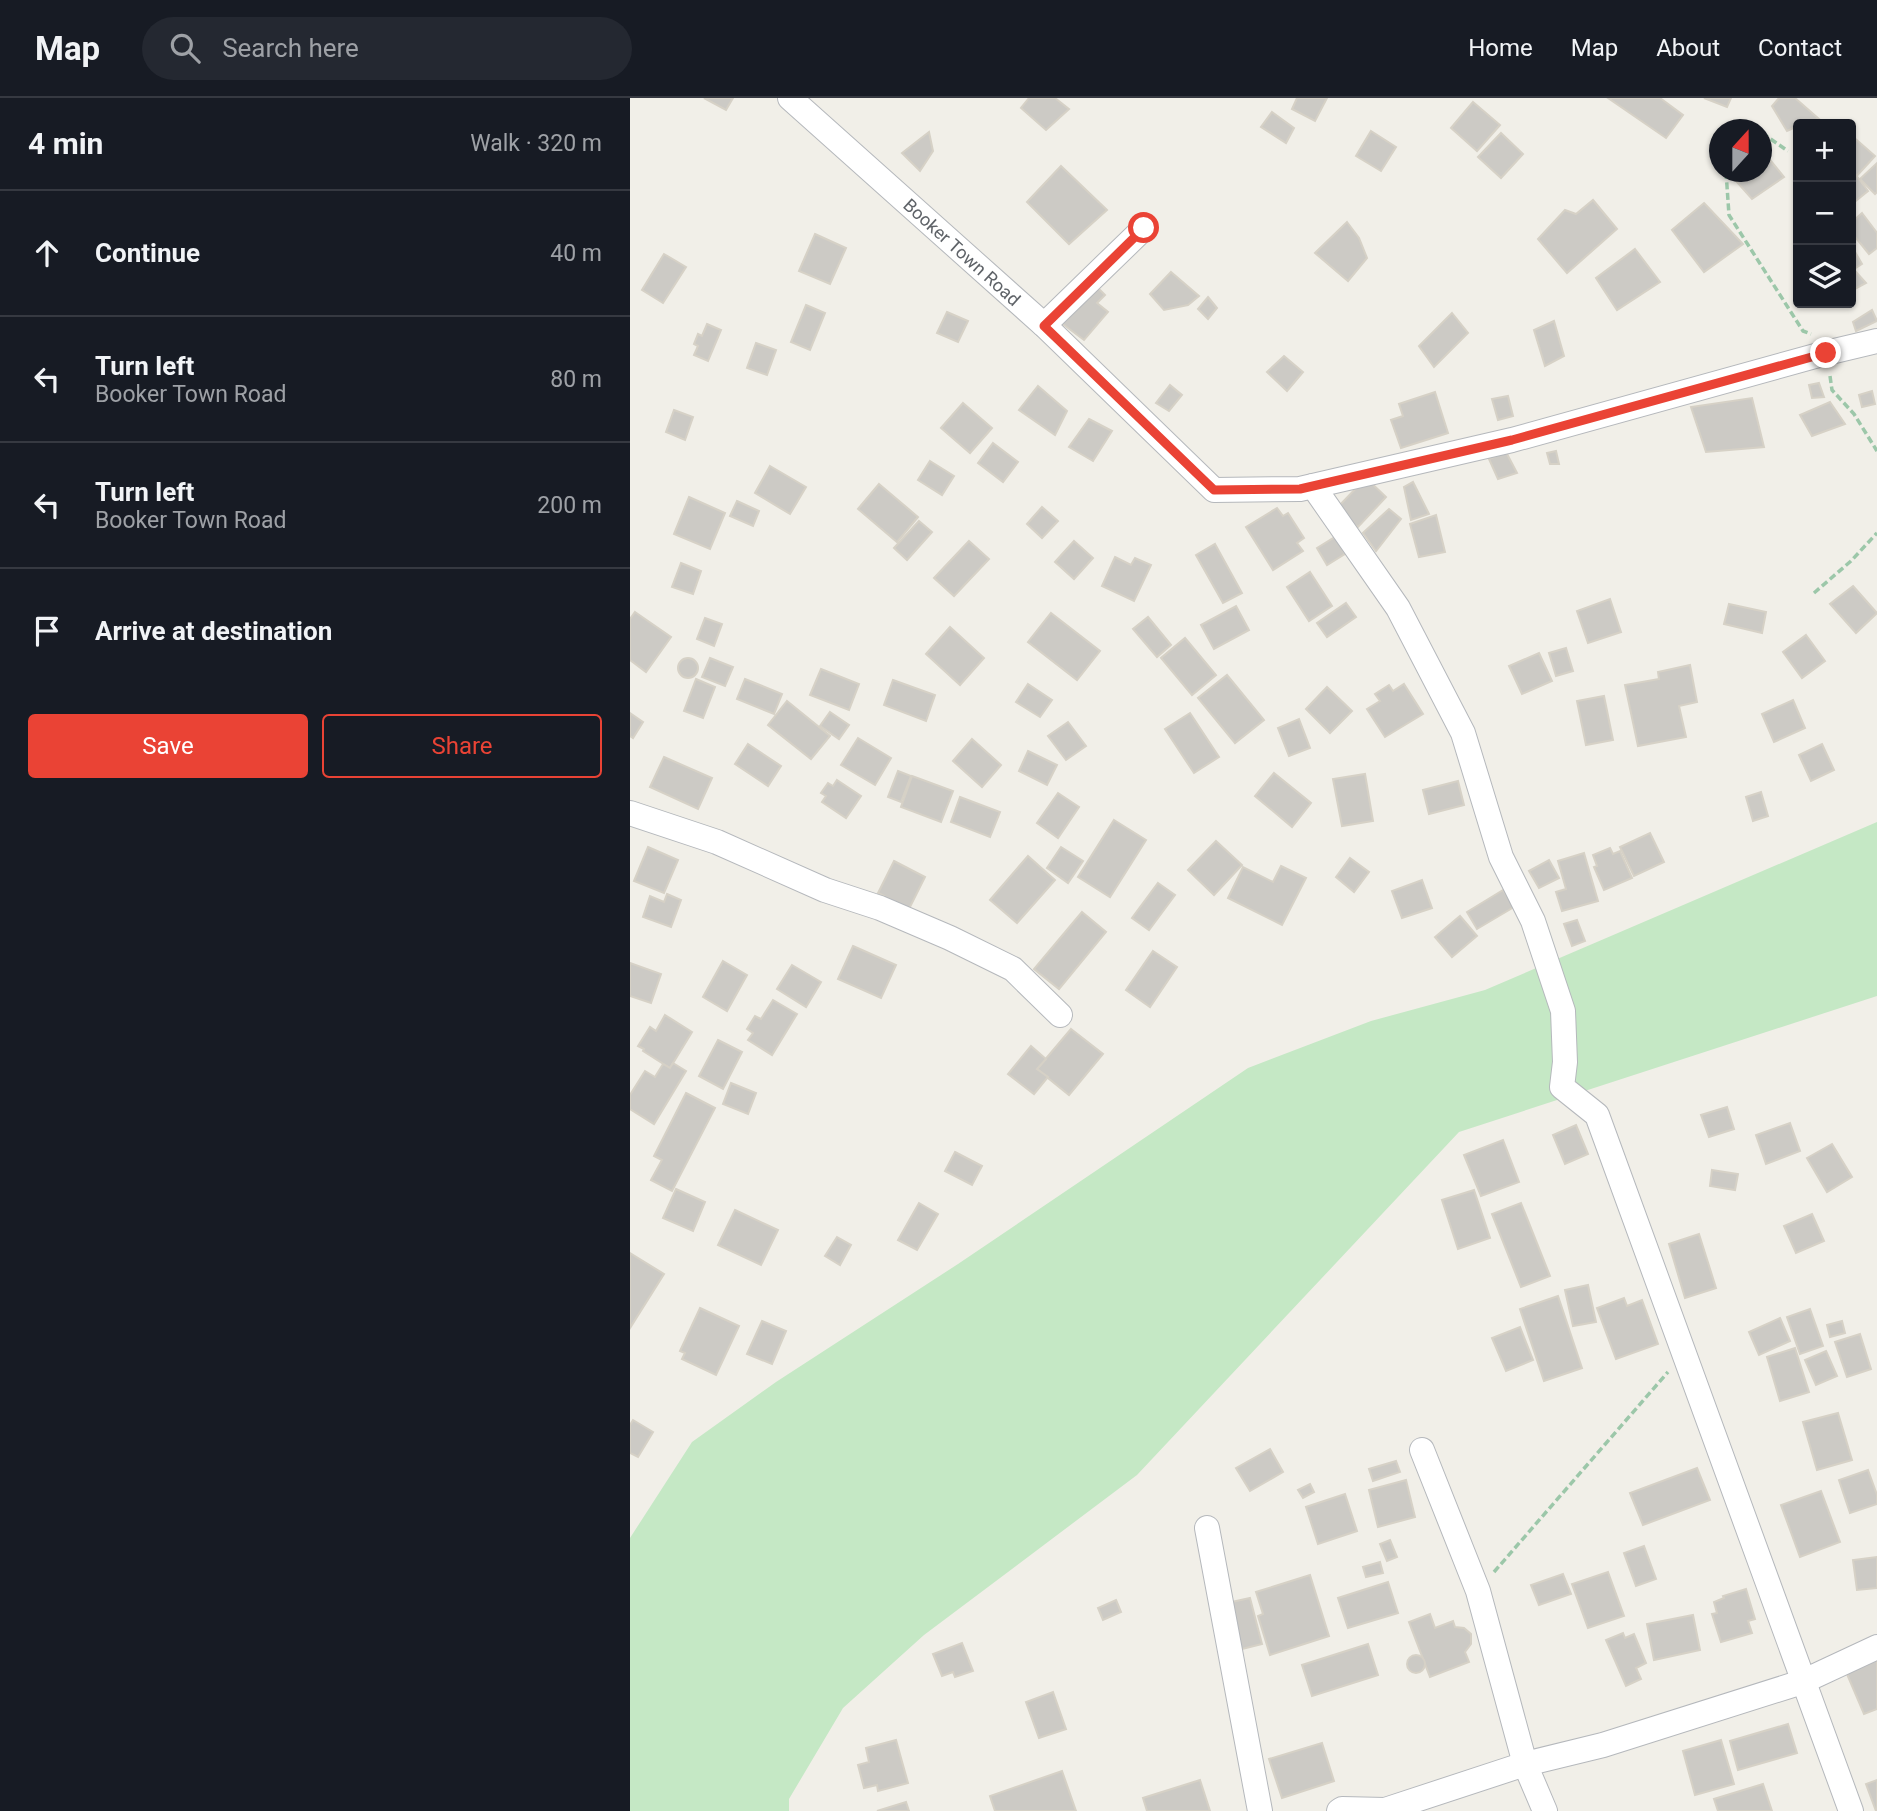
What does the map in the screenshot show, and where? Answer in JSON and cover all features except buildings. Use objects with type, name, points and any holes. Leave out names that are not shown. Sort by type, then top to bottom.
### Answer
[{"type":"street","name":"Booker Town Road","points":[[790,98],[1044,326],[1214,490],[1300,489],[1512,440],[1877,341]]},
{"type":"street","points":[[1044,326],[1144,228]]},
{"type":"street","points":[[1313,486],[1398,608],[1464,733],[1501,857],[1533,921],[1563,1011],[1565,1062],[1562,1087],[1597,1115],[1850,1811]]},
{"type":"street","points":[[630,813],[717,842],[825,890],[880,908],[950,939],[1013,969],[1060,1016]]},
{"type":"street","points":[[1422,1450],[1478,1591],[1525,1764],[1545,1811]]},
{"type":"street","points":[[1207,1528],[1260,1811]]},
{"type":"street","points":[[1339,1811],[1385,1810],[1525,1764],[1603,1745],[1801,1682],[1877,1647]]},
{"type":"path","points":[[1772,140],[1788,151]]},
{"type":"path","points":[[1726,182],[1728,215],[1802,331],[1822,338],[1832,390],[1854,414],[1877,451]]},
{"type":"path","points":[[1814,593],[1852,561],[1877,533]]},
{"type":"path","points":[[1478,1591],[1683,1355]]},
{"type":"green space","points":[[1877,822],[1877,996],[1459,1132],[1137,1475],[924,1635],[843,1708],[789,1799],[789,1811],[630,1811],[630,1538],[692,1442],[776,1382],[958,1264],[1248,1068],[1371,1021],[1485,990]]},
{"type":"route","points":[[1144,228],[1044,326],[1214,490],[1300,489],[1512,440],[1826,353]]}]
